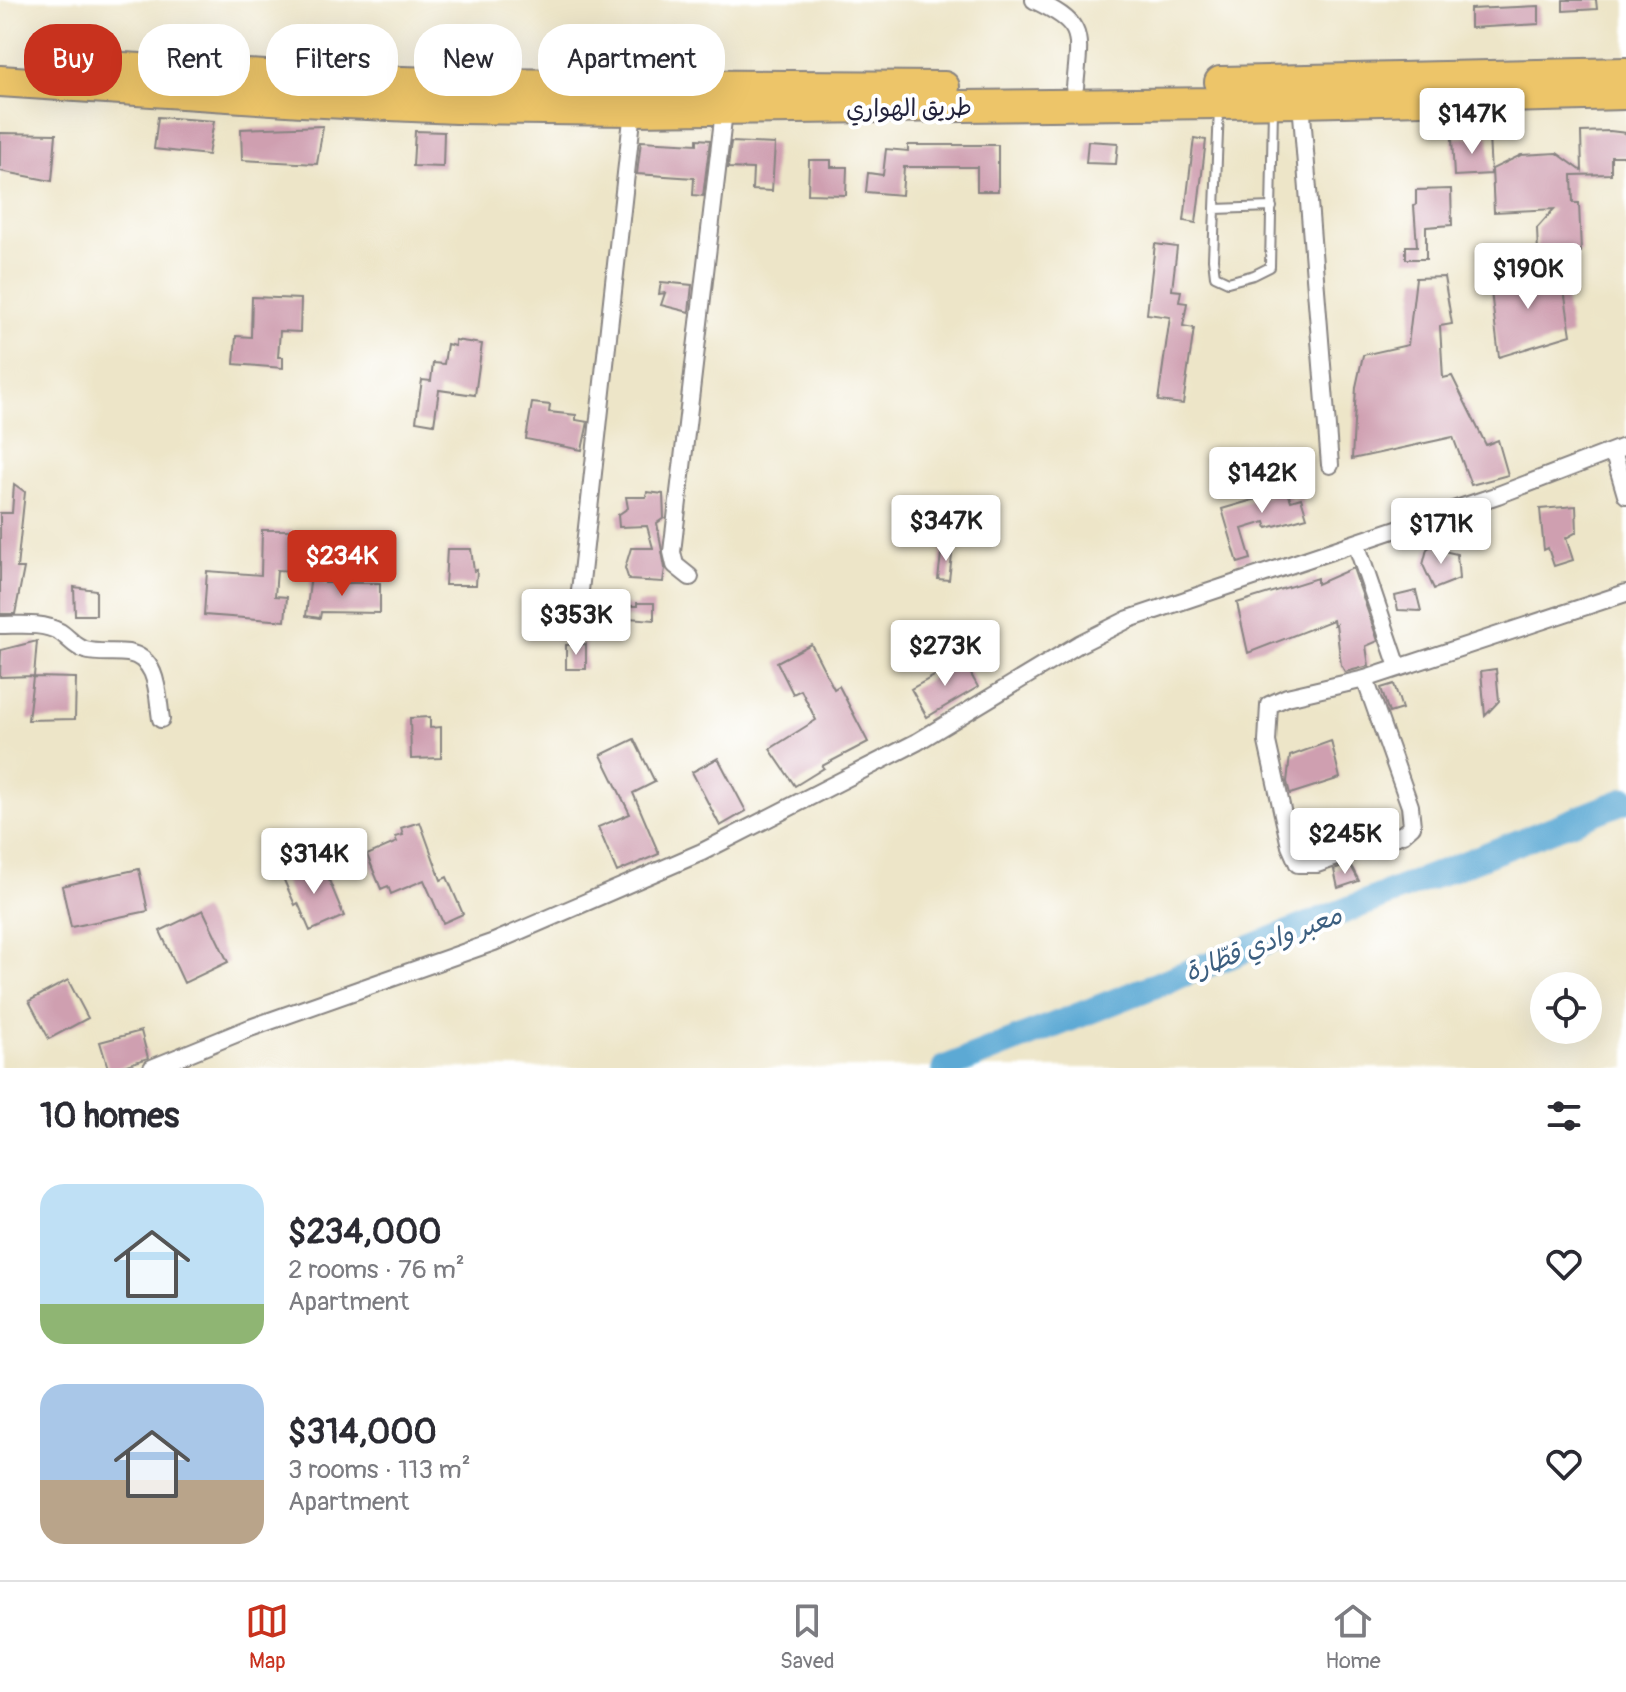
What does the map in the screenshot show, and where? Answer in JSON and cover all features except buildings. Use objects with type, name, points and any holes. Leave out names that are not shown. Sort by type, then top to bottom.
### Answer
[{"type":"highway","name":"طريق الهواري","points":[[0,61],[484,85],[1075,87],[1626,73]]},
{"type":"highway","name":"طريق الهواري","points":[[0,81],[456,108],[724,111],[1626,94]]},
{"type":"street","points":[[1034,0],[1064,14],[1074,25],[1078,36],[1075,87]]},
{"type":"street","points":[[1287,102],[1330,465]]},
{"type":"street","points":[[578,609],[633,110]]},
{"type":"street","points":[[690,577],[675,565],[672,552],[724,111]]},
{"type":"street","points":[[152,1068],[250,1028],[494,942],[702,852],[917,742],[1079,644],[1129,619],[1498,495],[1620,448],[1626,495]]},
{"type":"street","points":[[1356,543],[1398,667]]},
{"type":"street","points":[[1365,679],[1410,806],[1412,826],[1403,834],[1317,864],[1298,864],[1290,846],[1267,742],[1269,705],[1287,697],[1365,679],[1626,593]]},
{"type":"street","points":[[0,625],[43,626],[57,630],[86,651],[130,653],[140,657],[146,661],[154,676],[161,719]]},
{"type":"lane","points":[[1219,103],[1215,276],[1228,282],[1270,267],[1272,207],[1287,102]]},
{"type":"lane","points":[[1215,209],[1272,207]]},
{"type":"waterway","name":"معبر وادي قطّارة","points":[[945,1068],[1626,800]]}]
